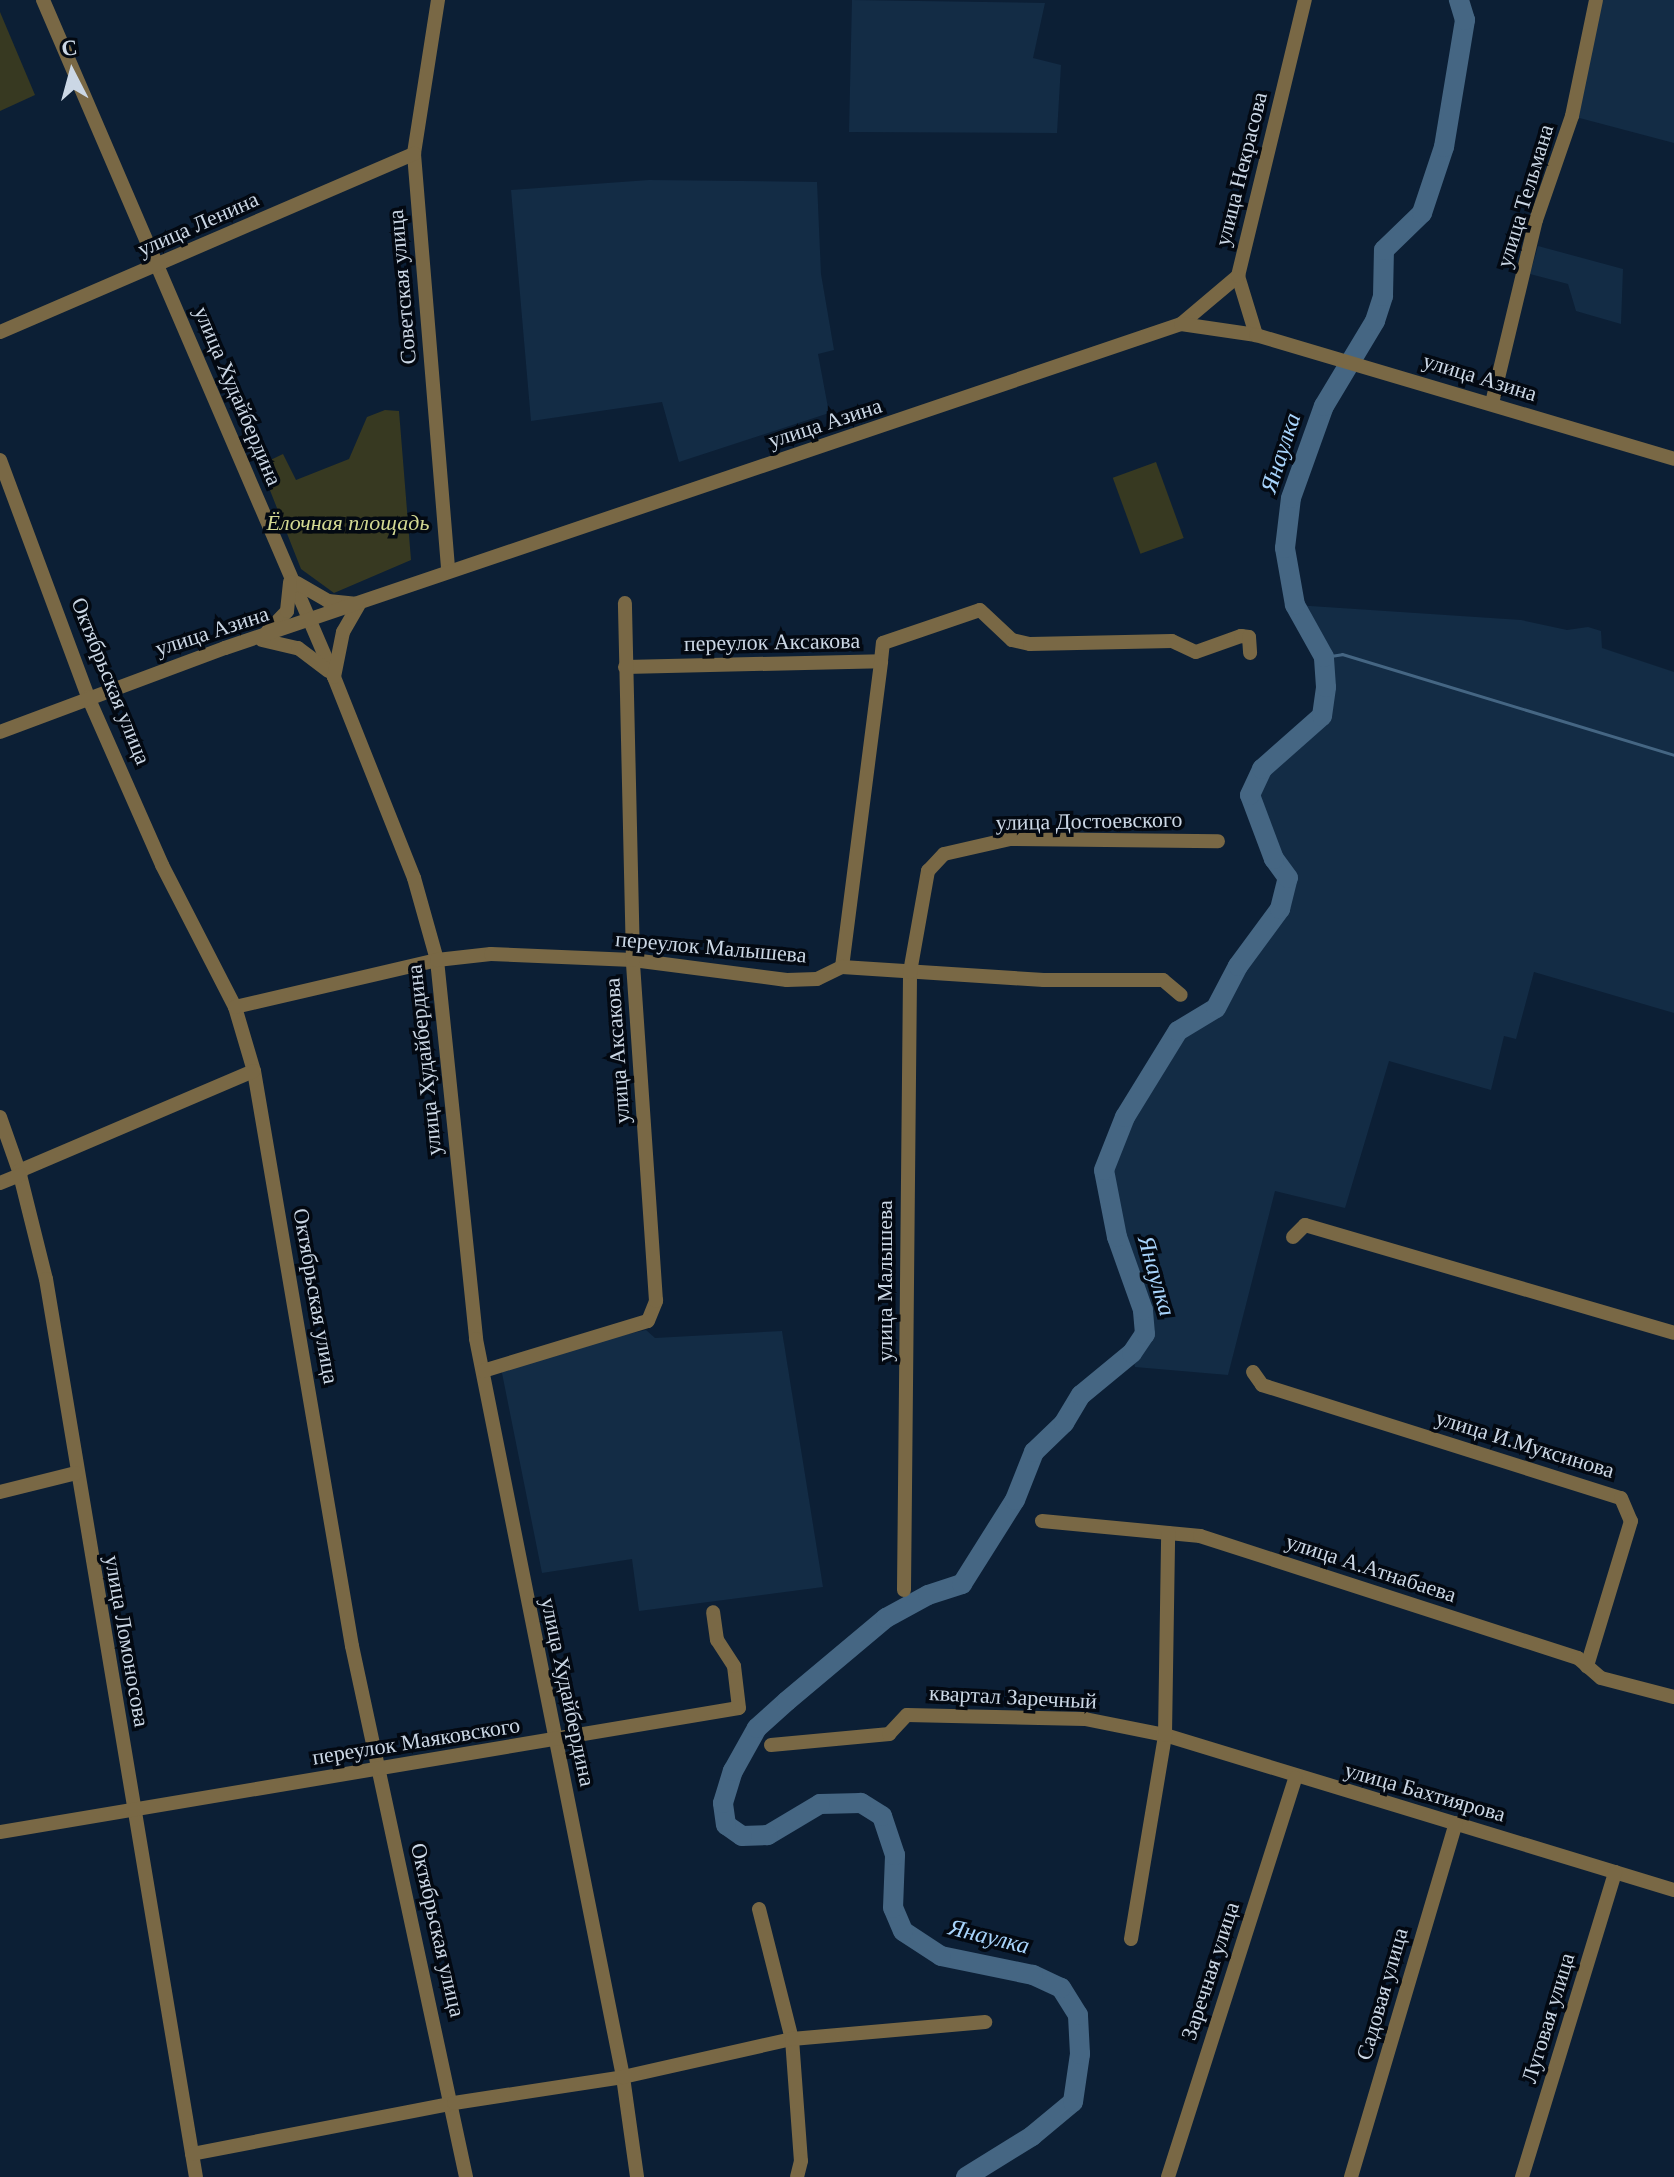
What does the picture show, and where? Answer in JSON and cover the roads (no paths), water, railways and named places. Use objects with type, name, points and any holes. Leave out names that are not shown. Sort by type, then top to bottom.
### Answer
[{"type":"street","name":"улица Худайбердина","points":[[43,0],[312,623],[414,878],[437,960],[483,1371],[623,2077],[637,2177]]},
{"type":"street","name":"Советская улица","points":[[438,0],[414,154],[448,571]]},
{"type":"street","name":"улица Некрасова","points":[[1181,324],[1238,276],[1305,0]]},
{"type":"street","name":"улица Тельмана","points":[[1492,403],[1536,220],[1572,116],[1596,0]]},
{"type":"street","name":"улица Ленина","points":[[0,332],[414,154]]},
{"type":"street","points":[[1238,276],[1256,335]]},
{"type":"street","name":"улица Азина","points":[[0,732],[88,697],[312,623],[448,571],[1181,324],[1256,335],[1308,349],[1674,459]]},
{"type":"street","name":"Октябрьская улица","points":[[0,460],[88,697],[162,865],[235,1007],[254,1071],[352,1646],[454,2103],[466,2177]]},
{"type":"street","points":[[256,640],[298,648],[334,677],[343,632],[359,604],[313,595],[290,573]]},
{"type":"street","points":[[256,640],[282,622],[291,594],[290,573]]},
{"type":"street","name":"улица Аксакова","points":[[483,1371],[648,1321],[656,1301],[633,960],[625,603]]},
{"type":"street","name":"переулок Аксакова","points":[[625,667],[881,661],[883,643],[980,610],[1012,640],[1030,644],[1172,641],[1196,652],[1241,636],[1249,637],[1250,653]]},
{"type":"street","points":[[842,967],[881,661]]},
{"type":"street","name":"улица Достоевского","points":[[910,972],[920,895],[928,871],[944,854],[1010,839],[1218,841]]},
{"type":"street","name":"переулок Малышева","points":[[235,1007],[437,960],[491,954],[633,960],[787,980],[817,979],[842,967],[1163,980],[1181,995]]},
{"type":"street","name":"улица Малышева","points":[[904,1590],[910,972]]},
{"type":"street","points":[[0,1183],[254,1071]]},
{"type":"street","name":"улица Ломоносова","points":[[0,1117],[20,1173],[46,1279],[196,2177]]},
{"type":"street","points":[[1293,1237],[1305,1225],[1674,1333]]},
{"type":"street","name":"улица И.Муксинова","points":[[1253,1372],[1262,1385],[1621,1498],[1631,1521],[1587,1666]]},
{"type":"street","points":[[0,1492],[76,1473]]},
{"type":"street","name":"улица А.Атнабаева","points":[[1042,1521],[1200,1536],[1578,1658],[1601,1678],[1674,1697]]},
{"type":"street","points":[[1131,1939],[1165,1735],[1168,1533]]},
{"type":"street","name":"переулок Маяковского","points":[[0,1832],[557,1742],[739,1708],[734,1666],[717,1640],[713,1612]]},
{"type":"street","name":"квартал Заречный","points":[[771,1745],[889,1734],[907,1715],[1085,1719],[1165,1735]]},
{"type":"street","name":"улица Бахтиярова","points":[[1165,1735],[1295,1778],[1456,1823],[1674,1890]]},
{"type":"street","name":"Заречная улица","points":[[1168,2177],[1295,1778]]},
{"type":"street","name":"Садовая улица","points":[[1351,2177],[1456,1823]]},
{"type":"street","name":"Луговая улица","points":[[1522,2177],[1615,1872]]},
{"type":"street","points":[[759,1909],[792,2039],[801,2161],[797,2177]]},
{"type":"street","points":[[192,2154],[454,2103],[623,2077],[792,2039],[985,2022]]},
{"type":"waterway","name":"Янаулка","points":[[966,2177],[1032,2136],[1073,2102],[1080,2054],[1078,2015],[1061,1988],[1033,1975],[941,1956],[903,1931],[893,1908],[895,1855],[882,1816],[861,1803],[820,1804],[768,1835],[742,1836],[726,1825],[723,1803],[733,1771],[757,1728],[886,1618],[928,1595],[962,1584],[1015,1500],[1034,1452],[1064,1423],[1081,1395],[1132,1353],[1145,1334],[1143,1310],[1117,1237],[1104,1170],[1125,1117],[1178,1031],[1216,1008],[1238,966],[1280,909],[1288,878],[1274,859],[1250,795],[1262,769],[1322,716],[1326,687],[1324,657],[1295,605],[1285,548],[1291,498],[1324,406],[1375,321],[1383,296],[1384,250],[1422,213],[1444,147],[1465,20],[1459,0]]},
{"type":"waterway","points":[[1324,657],[1342,654],[1674,755]]},
{"type":"park label","name":"Ёлочная площадь","points":[[348,523]]}]
